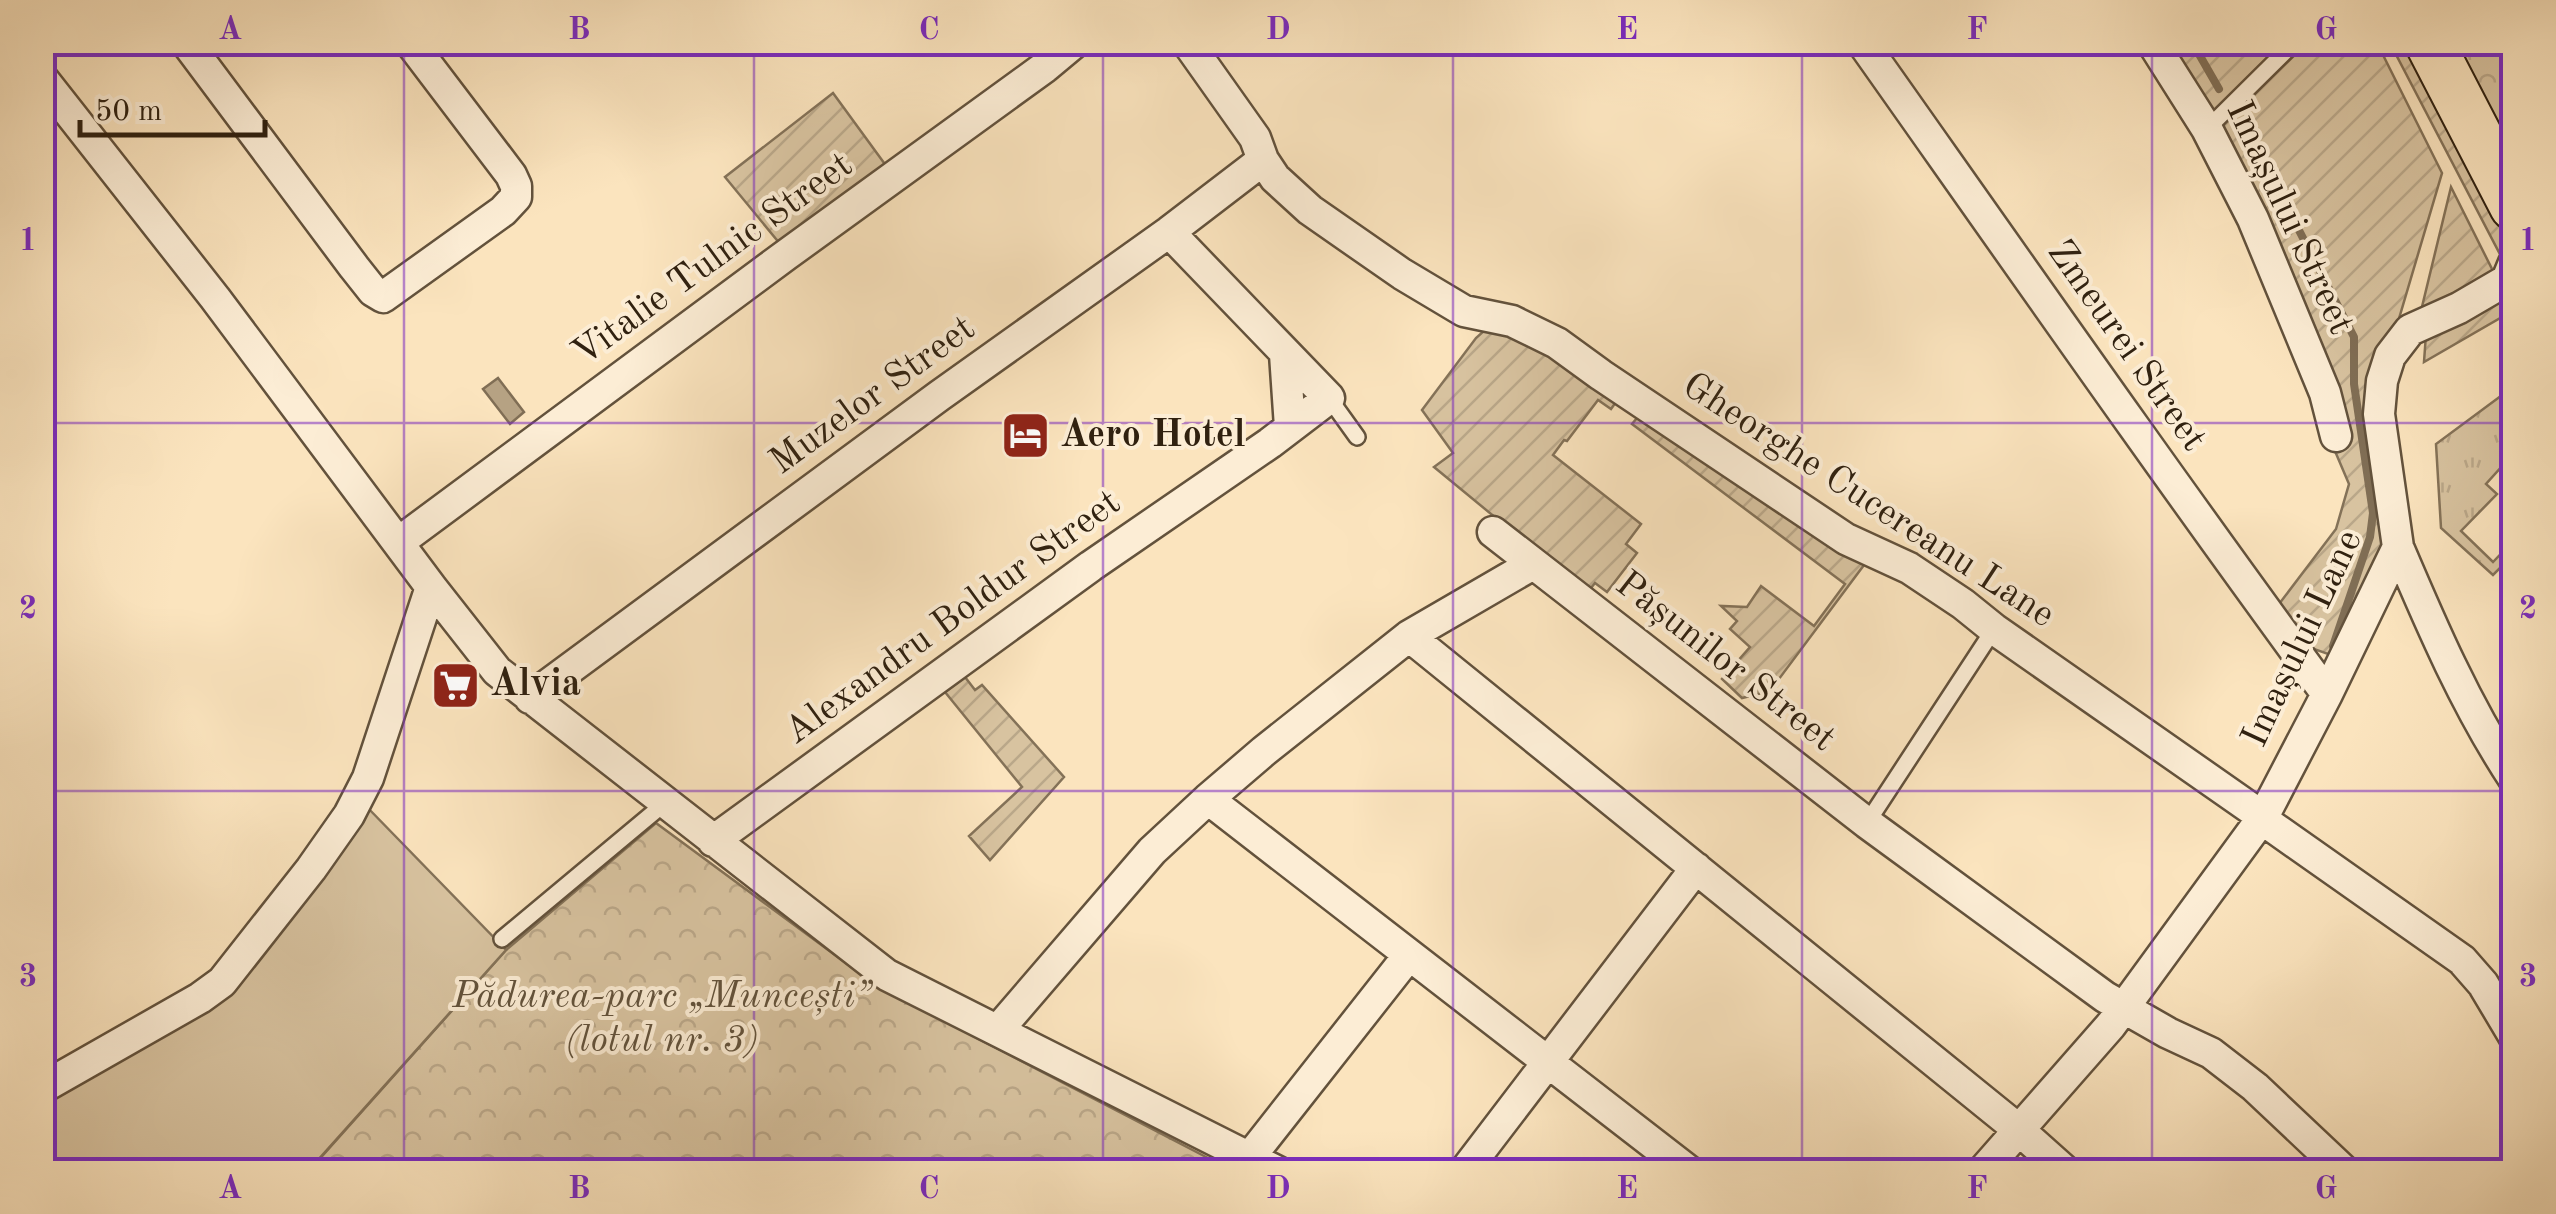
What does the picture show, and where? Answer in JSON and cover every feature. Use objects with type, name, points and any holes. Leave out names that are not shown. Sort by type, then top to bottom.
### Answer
[{"type":"main road","points":[[2429,42],[2514,206]]},
{"type":"street","points":[[186,42],[354,268],[372,291],[383,297],[503,211],[516,197],[511,175],[410,42]]},
{"type":"street","name":"Vitalie Tulnic Street","points":[[399,542],[1075,42]]},
{"type":"street","name":"Gheorghe Cucereanu Lane","points":[[1187,42],[1255,138],[1274,178],[1310,210],[1402,274],[1464,311],[1512,321],[1557,343],[1846,539],[1909,568],[1963,604],[1994,630],[2462,960],[2483,984],[2514,1036]]},
{"type":"street","name":"Zmeurei Street","points":[[1862,42],[2327,694]]},
{"type":"street","name":"Imașului Street","points":[[2152,42],[2207,129],[2252,220],[2325,393],[2336,436]]},
{"type":"street","points":[[42,78],[215,298],[497,671],[886,975],[1278,1172]]},
{"type":"street","name":"Muzelor Street","points":[[530,698],[1263,160]]},
{"type":"street","points":[[1169,232],[1330,398]]},
{"type":"street","name":"Imașului Lane","points":[[2125,1007],[2263,817],[2398,547],[2380,414],[2382,381],[2390,356],[2410,330],[2460,308],[2507,280],[2514,263]]},
{"type":"street","points":[[1285,354],[1290,427]]},
{"type":"street","name":"Alexandru Boldur Street","points":[[713,842],[1091,566],[1330,398]]},
{"type":"street","name":"Pășunilor Street","points":[[1493,532],[1867,823],[2104,997],[2211,1054],[2254,1087],[2346,1172]]},
{"type":"street","points":[[2398,547],[2436,637],[2484,734],[2514,778]]},
{"type":"street","points":[[998,1030],[1152,851],[1208,799],[1409,636],[1533,564]]},
{"type":"street","points":[[42,1088],[222,982],[311,869],[368,778],[432,587]]},
{"type":"street","points":[[1409,636],[2066,1172]]},
{"type":"street","points":[[1208,799],[1690,1172]]},
{"type":"street","points":[[1464,1172],[1696,868]]},
{"type":"street","points":[[1250,1157],[1409,955]]},
{"type":"street","points":[[1982,1172],[2125,1007]]},
{"type":"lane","points":[[2207,129],[2295,42]]},
{"type":"lane","points":[[1330,398],[1358,437]]},
{"type":"lane","points":[[1867,823],[1994,630]]},
{"type":"lane","points":[[502,940],[665,804]]},
{"type":"green space","points":[[2163,43],[2284,43],[2215,110],[2201,106]]},
{"type":"green space","points":[[2307,43],[2377,43],[2442,173],[2398,322],[2386,551],[2343,647],[2328,654],[2311,648],[2276,608],[2336,529],[2349,484],[2220,136],[2222,124]]},
{"type":"green space","points":[[2390,43],[2411,43],[2513,243],[2504,262]]},
{"type":"green space","points":[[2456,43],[2513,43],[2513,154]]},
{"type":"green space","points":[[833,93],[887,167],[781,245],[725,177]]},
{"type":"green space","points":[[2451,187],[2497,279],[2420,315]]},
{"type":"green space","points":[[2505,293],[2513,309],[2513,320],[2509,313],[2424,362],[2426,334]]},
{"type":"green space","points":[[1486,329],[1527,339],[1616,402],[1611,409],[1598,400],[1553,455],[1641,524],[1626,544],[1637,553],[1607,592],[1595,583],[1587,593],[1434,467],[1453,453],[1422,410]]},
{"type":"green space","points":[[2513,387],[2513,454],[2486,484],[2497,494],[2461,531],[2493,562],[2513,541],[2513,555],[2493,575],[2441,528],[2436,444]]},
{"type":"green space","points":[[1642,412],[1864,565],[1767,695],[1742,698],[1722,679],[1750,647],[1730,629],[1737,621],[1721,606],[1747,607],[1761,586],[1814,626],[1845,584],[1632,424]]},
{"type":"green space","points":[[965,677],[975,690],[982,685],[1064,777],[990,860],[969,836],[1022,787],[945,692]]},
{"type":"green space","points":[[365,805],[506,950],[308,1171],[43,1171],[42,1102],[225,996]]},
{"type":"green space","name":"Pădurea-parc „Muncești” (lotul nr. 3)","points":[[656,823],[877,986],[1233,1171],[308,1172],[506,950]]},
{"type":"shaded area","points":[[498,378],[524,412],[510,424],[483,389]]},
{"type":"waterway","points":[[2192,42],[2219,89]]},
{"type":"waterway","points":[[2240,125],[2354,337],[2354,384],[2373,513],[2370,537],[2333,646]]},
{"type":"place","name":"Aero Hotel","points":[[1025,436]]},
{"type":"place","name":"Alvia","points":[[455,685]]}]
